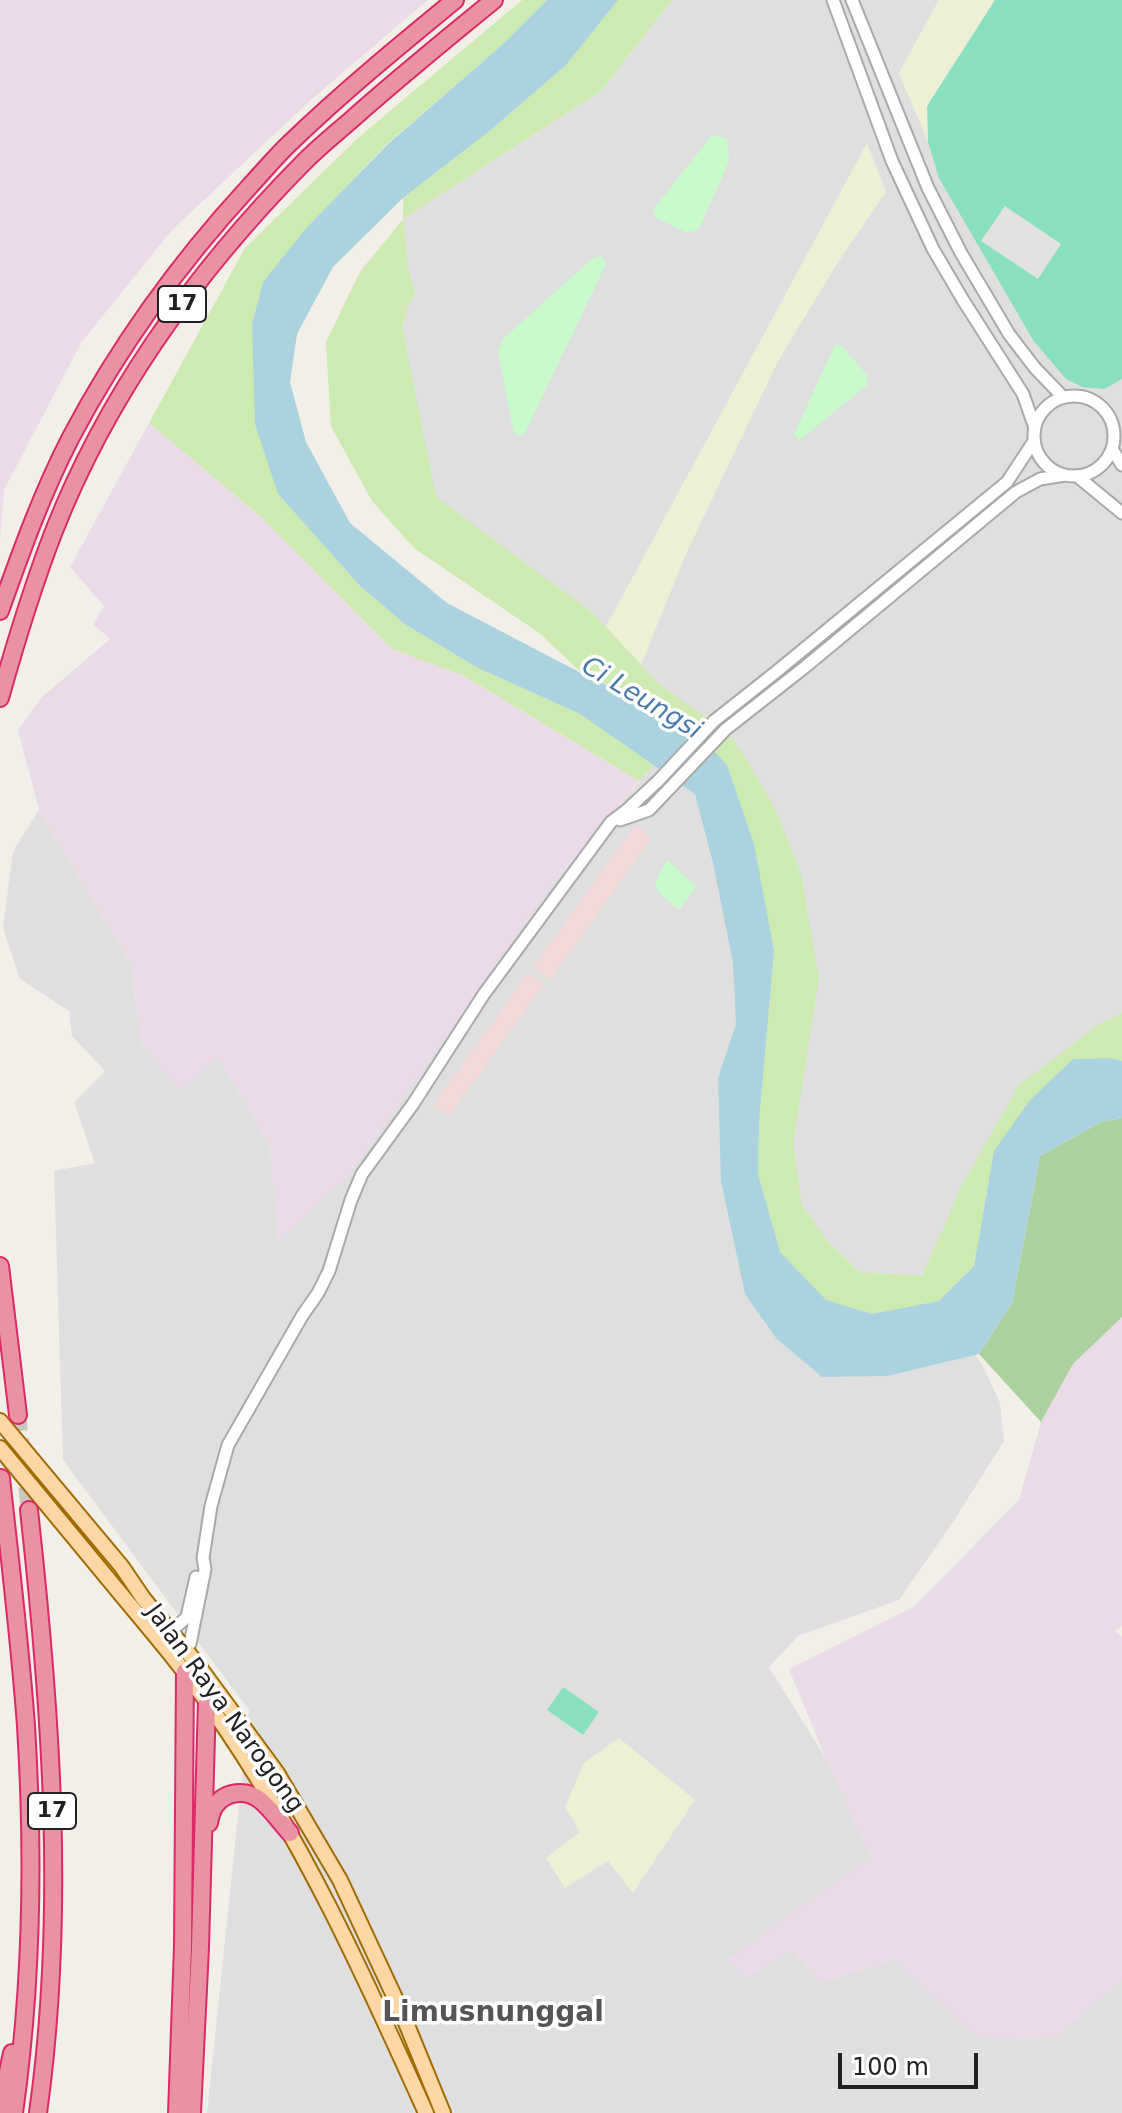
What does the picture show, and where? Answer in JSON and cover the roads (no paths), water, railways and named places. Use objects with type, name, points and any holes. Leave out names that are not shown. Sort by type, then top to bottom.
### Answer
[{"type":"highway","name":"17","points":[[0,611],[33,520],[71,438],[108,371],[158,297],[211,228],[289,143],[455,0]]},
{"type":"highway","name":"17","points":[[0,698],[22,618],[55,528],[92,449],[129,383],[178,308],[230,243],[306,160],[396,79],[494,0]]},
{"type":"highway","points":[[0,1266],[18,1415]]},
{"type":"highway","name":"17","points":[[1,1478],[26,1728],[29,1913],[14,2113]]},
{"type":"highway","name":"17","points":[[29,1510],[50,1727],[52,1819],[53,1913],[38,2113]]},
{"type":"highway","points":[[177,2113],[190,1668]]},
{"type":"highway","points":[[192,2113],[212,1697]]},
{"type":"highway","points":[[203,1846],[213,1807],[223,1797],[234,1793],[246,1793],[258,1798],[290,1833]]},
{"type":"highway","points":[[0,2110],[25,1995]]},
{"type":"main road","name":"Jalan Raya Narogong","points":[[0,1421],[122,1567],[190,1668],[277,1773],[340,1880],[402,2013],[443,2113]]},
{"type":"main road","name":"Jalan Raya Narogong","points":[[0,1448],[190,1668]]},
{"type":"main road","points":[[122,1567],[190,1644],[258,1737],[277,1773]]},
{"type":"main road","name":"Jalan Raya Narogong","points":[[212,1697],[290,1833],[349,1945],[426,2113]]},
{"type":"street","points":[[833,0],[892,161],[933,249],[1023,394],[1038,452],[1044,463],[1092,486],[1122,513]]},
{"type":"street","points":[[852,0],[928,188],[961,253],[1009,334],[1063,397]]},
{"type":"street","points":[[176,1627],[187,1617],[228,1445],[329,1271],[362,1174],[413,1104],[484,994],[611,822],[658,781],[714,721],[1007,482],[1035,434],[1045,409],[1063,397],[1082,396],[1099,404],[1110,416],[1114,427],[1112,449],[1099,468],[1089,473],[1040,479],[1016,492],[726,729],[649,810],[611,822]]},
{"type":"street","points":[[1112,449],[1122,465]]},
{"type":"street","points":[[190,1644],[205,1569],[203,1558]]},
{"type":"water","points":[[547,0],[618,0],[566,65],[492,129],[403,198],[333,267],[297,334],[290,382],[306,442],[350,523],[447,603],[581,673],[688,724],[727,765],[754,844],[774,951],[759,1121],[758,1174],[780,1252],[826,1300],[872,1314],[939,1301],[974,1266],[994,1151],[1030,1100],[1073,1059],[1111,1058],[1122,1061],[1122,1118],[1101,1122],[1040,1156],[1012,1303],[979,1354],[887,1376],[822,1377],[776,1338],[745,1294],[721,1181],[718,1078],[736,1024],[733,963],[713,863],[695,794],[580,714],[476,667],[406,625],[360,586],[278,494],[255,424],[252,324],[263,282],[307,227],[388,144],[503,44]]},
{"type":"tunnel","points":[[18,1415],[29,1510]]},
{"type":"district","name":"Limusnunggal","points":[[493,2014]]},
{"type":"water label","name":"Ci Leungsi","points":[[641,699]]}]
